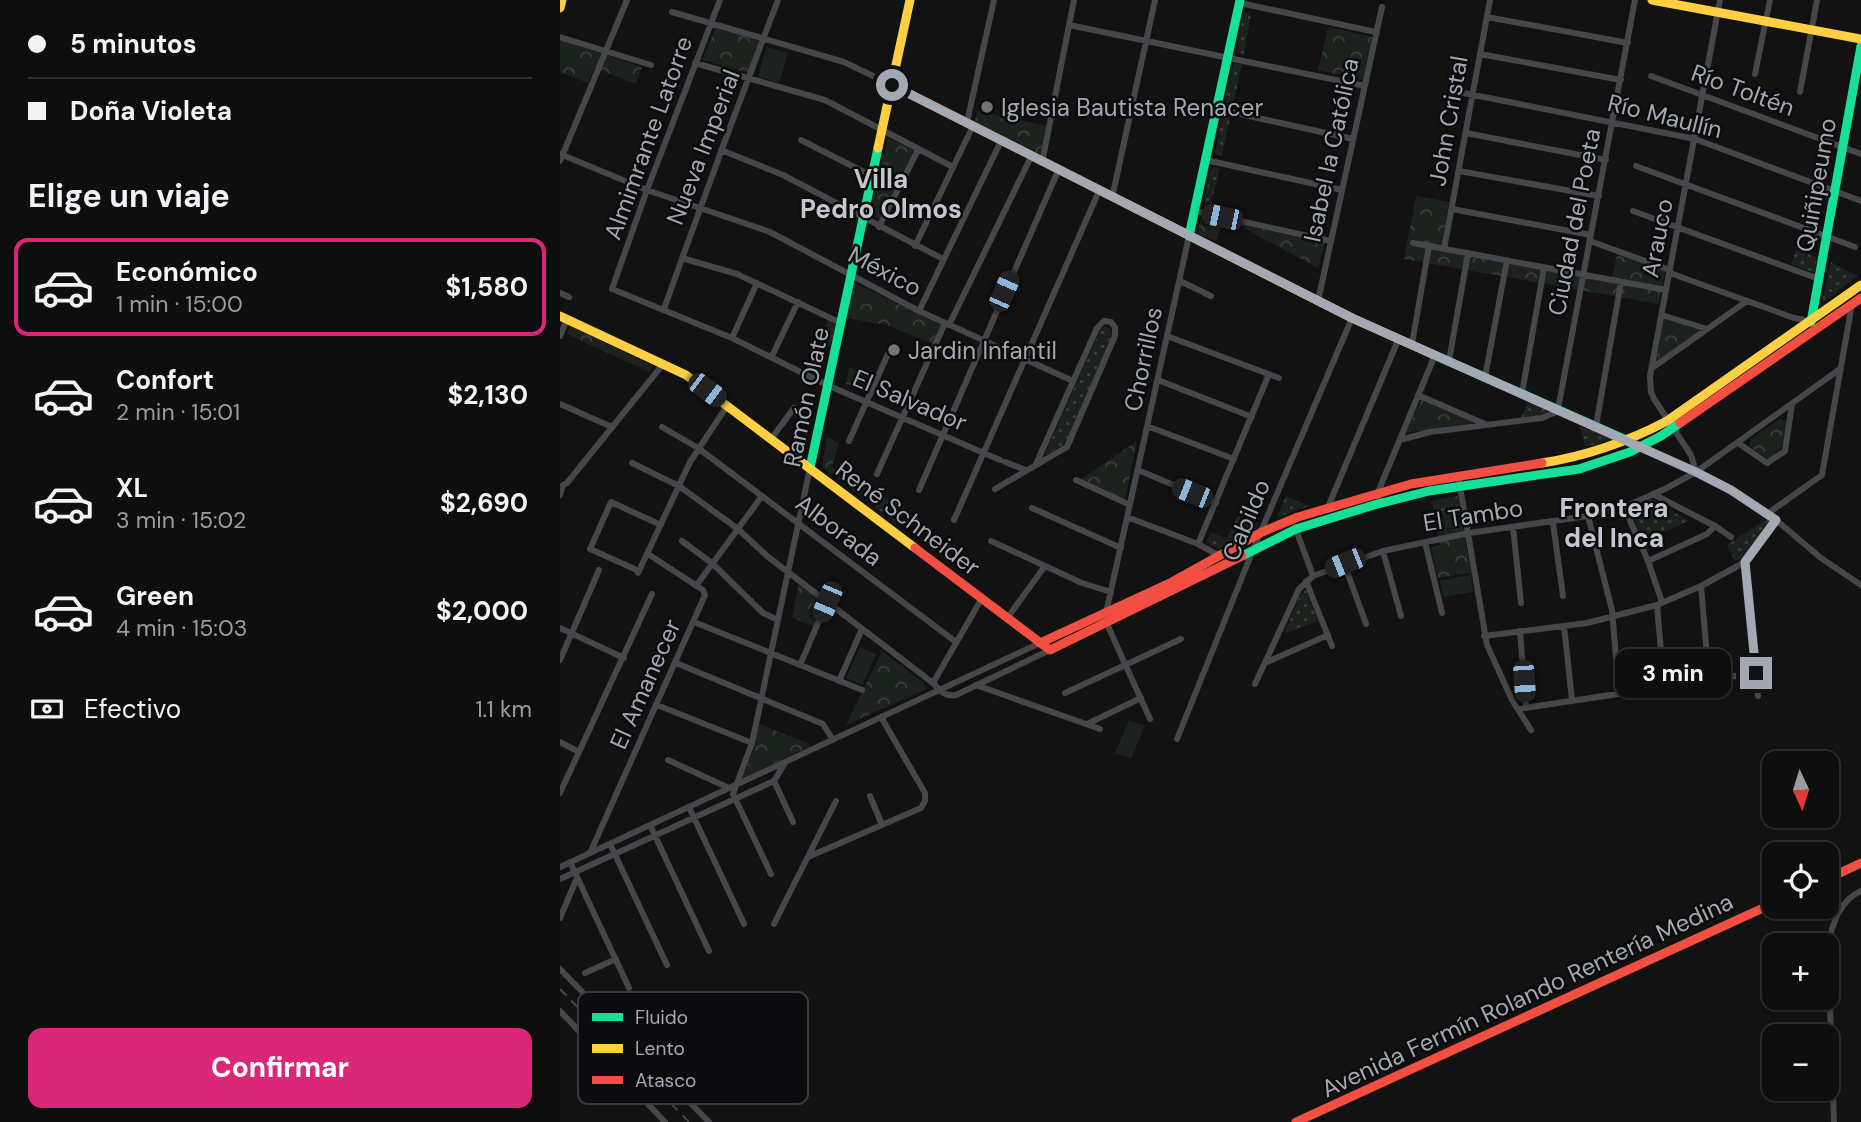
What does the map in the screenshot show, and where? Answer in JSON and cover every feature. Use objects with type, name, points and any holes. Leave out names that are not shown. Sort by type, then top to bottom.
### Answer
[{"type":"street","points":[[560,8],[562,0]]},
{"type":"street","points":[[561,157],[626,0]]},
{"type":"street","name":"Almimrante Latorre","points":[[612,289],[720,0]]},
{"type":"street","name":"Nueva Imperial","points":[[664,309],[699,208],[778,0]]},
{"type":"street","name":"Ramón Olate","points":[[736,799],[733,794],[752,743],[910,0]]},
{"type":"street","points":[[915,246],[953,167],[970,124],[994,0]]},
{"type":"street","points":[[1042,163],[1074,0]]},
{"type":"street","points":[[1112,198],[1156,0]]},
{"type":"street","name":"John Cristal","points":[[1444,249],[1490,0]]},
{"type":"street","name":"Ciudad del Poeta","points":[[1560,410],[1635,0]]},
{"type":"street","points":[[1652,0],[1861,39]]},
{"type":"street","name":"Arauco","points":[[1696,472],[1691,455],[1651,393],[1652,368],[1720,0]]},
{"type":"street","points":[[1755,74],[1770,0]]},
{"type":"street","points":[[1800,92],[1817,0]]},
{"type":"street","points":[[1240,1],[1376,32]]},
{"type":"street","name":"Chorrillos","points":[[1150,719],[1107,624],[1106,613],[1240,1]]},
{"type":"street","name":"Isabel la Católica","points":[[1318,301],[1382,7]]},
{"type":"street","points":[[672,12],[844,62],[1352,318],[1696,472],[1731,490],[1776,520],[1821,558],[1861,586]]},
{"type":"street","points":[[1487,17],[1628,43]]},
{"type":"street","points":[[1069,25],[1365,86]]},
{"type":"street","points":[[560,37],[652,65]]},
{"type":"street","name":"Quiñipeumo","points":[[1810,321],[1861,46]]},
{"type":"street","points":[[1480,54],[1621,80]]},
{"type":"street","points":[[695,63],[825,100],[953,167]]},
{"type":"street","name":"Río Toltén","points":[[1651,76],[1861,154]]},
{"type":"street","name":"Río Maullín","points":[[1454,91],[1695,139],[1861,201]]},
{"type":"street","points":[[1217,109],[1353,139]]},
{"type":"street","points":[[1466,133],[1606,160]]},
{"type":"street","points":[[802,140],[873,174]]},
{"type":"street","points":[[919,311],[1001,141]]},
{"type":"street","points":[[879,227],[918,149]]},
{"type":"street","points":[[721,150],[783,175],[943,259]]},
{"type":"street","name":"México","points":[[561,157],[770,232],[919,311],[1073,382]]},
{"type":"street","points":[[877,474],[947,324],[1031,157]]},
{"type":"street","points":[[1206,160],[1342,190]]},
{"type":"street","points":[[1636,166],[1855,247]]},
{"type":"street","points":[[919,490],[1058,171]]},
{"type":"street","points":[[1459,171],[1599,196]]},
{"type":"street","points":[[954,520],[1099,191]]},
{"type":"street","points":[[1452,209],[1591,238],[1747,301],[1810,321],[1816,330]]},
{"type":"street","points":[[1195,211],[1331,241]]},
{"type":"street","points":[[1633,211],[1819,279]]},
{"type":"street","points":[[1413,243],[1666,290]]},
{"type":"street","points":[[1412,344],[1429,246]]},
{"type":"street","points":[[1448,361],[1468,253]]},
{"type":"street","points":[[682,258],[737,274],[841,323]]},
{"type":"street","points":[[1485,377],[1507,260]]},
{"type":"street","points":[[1522,393],[1544,268]]},
{"type":"street","points":[[1180,281],[1212,296]]},
{"type":"street","points":[[1596,426],[1621,282]]},
{"type":"street","points":[[732,338],[757,283]]},
{"type":"street","points":[[632,463],[678,486],[738,529],[788,572],[933,682],[944,694],[954,695],[1107,624],[1296,529],[1379,503],[1460,486],[1572,471],[1642,447],[1861,285]]},
{"type":"street","name":"El Salvador","points":[[612,289],[732,338],[827,385],[1026,470]]},
{"type":"street","points":[[560,293],[569,297]]},
{"type":"street","points":[[560,867],[1106,613],[1292,519],[1378,492],[1458,475],[1556,463],[1670,425],[1861,298]]},
{"type":"street","points":[[1652,368],[1747,301]]},
{"type":"street","points":[[772,356],[798,302]]},
{"type":"street","points":[[1767,514],[1822,475],[1852,304]]},
{"type":"street","points":[[1662,315],[1707,329]]},
{"type":"street","points":[[560,336],[564,318]]},
{"type":"street","name":"René Schneider","points":[[564,318],[686,375],[1050,650]]},
{"type":"street","name":"Cabildo","points":[[1177,738],[1253,550],[1352,318]]},
{"type":"street","points":[[995,489],[1067,447],[1115,336],[1115,327],[1111,322],[1104,321],[1097,328],[1036,464]]},
{"type":"street","points":[[1167,335],[1279,378]]},
{"type":"street","points":[[1328,507],[1399,338]]},
{"type":"street","points":[[849,441],[892,345]]},
{"type":"street","points":[[1379,503],[1378,492],[1435,355]]},
{"type":"street","points":[[560,495],[561,485],[567,483],[664,363]]},
{"type":"street","name":"El Tambo","points":[[1306,581],[1345,563],[1383,551],[1469,533],[1553,523],[1624,507],[1696,472],[1839,369]]},
{"type":"street","points":[[1198,544],[1269,374]]},
{"type":"street","points":[[1158,380],[1252,417]]},
{"type":"street","points":[[1418,395],[1487,425]]},
{"type":"street","points":[[560,404],[612,427]]},
{"type":"street","points":[[1738,443],[1767,463],[1785,450],[1792,404]]},
{"type":"street","points":[[661,525],[611,502],[590,549],[639,572],[698,448],[727,406]]},
{"type":"street","points":[[771,439],[794,408]]},
{"type":"street","points":[[1400,439],[1430,432],[1542,418],[1560,410]]},
{"type":"street","points":[[1147,426],[1234,459]]},
{"type":"street","name":"Alborada","points":[[662,427],[698,448],[956,642]]},
{"type":"street","points":[[1138,470],[1216,503]]},
{"type":"street","points":[[1458,475],[1484,636],[1490,654],[1531,730]]},
{"type":"street","points":[[1076,480],[1130,505]]},
{"type":"street","points":[[1653,494],[1731,537]]},
{"type":"street","points":[[648,554],[696,586],[762,496]]},
{"type":"street","points":[[1624,507],[1648,561],[1660,603],[1664,686]]},
{"type":"street","points":[[1032,508],[1121,548]]},
{"type":"street","points":[[1588,516],[1609,592],[1619,693]]},
{"type":"street","points":[[1127,517],[1198,544],[1220,556]]},
{"type":"street","points":[[1292,519],[1313,576]]},
{"type":"street","points":[[1484,636],[1612,618],[1660,603],[1701,586],[1745,562],[1776,520]]},
{"type":"street","points":[[1553,523],[1563,596]]},
{"type":"street","points":[[1648,561],[1707,534],[1715,526]]},
{"type":"street","points":[[1513,527],[1521,603]]},
{"type":"street","points":[[682,541],[713,564],[763,612],[778,620]]},
{"type":"street","points":[[991,541],[1082,583],[1111,592]]},
{"type":"street","points":[[1425,542],[1442,613]]},
{"type":"street","points":[[1383,551],[1401,616]]},
{"type":"street","points":[[1745,562],[1758,696]]},
{"type":"street","points":[[1345,563],[1366,624]]},
{"type":"street","points":[[1008,617],[1045,566]]},
{"type":"street","points":[[560,660],[599,570]]},
{"type":"street","points":[[1255,684],[1299,589],[1306,581],[1332,646]]},
{"type":"street","name":"El Amanecer","points":[[590,853],[705,595],[696,586]]},
{"type":"street","points":[[1701,586],[1709,680]]},
{"type":"street","points":[[560,793],[652,594]]},
{"type":"street","points":[[933,682],[982,598]]},
{"type":"street","points":[[800,665],[827,602]]},
{"type":"street","points":[[694,622],[862,690]]},
{"type":"street","points":[[1564,626],[1572,700]]},
{"type":"street","points":[[560,628],[624,657]]},
{"type":"street","points":[[839,681],[862,629]]},
{"type":"street","points":[[1520,631],[1526,707]]},
{"type":"street","points":[[1265,663],[1328,635]]},
{"type":"street","points":[[1065,693],[1181,639]]},
{"type":"street","points":[[676,663],[823,724],[833,740]]},
{"type":"street","points":[[1518,709],[1756,673]]},
{"type":"street","points":[[976,685],[1100,729]]},
{"type":"street","points":[[1087,724],[1141,698]]},
{"type":"street","points":[[657,705],[752,743]]},
{"type":"street","points":[[808,857],[921,808],[925,802],[925,793],[881,717]]},
{"type":"street","points":[[560,742],[579,752]]},
{"type":"street","points":[[668,760],[729,788]]},
{"type":"street","points":[[560,879],[576,875],[615,854],[771,782],[786,762]]},
{"type":"street","points":[[762,773],[771,782],[793,822]]},
{"type":"street","points":[[870,796],[882,825]]},
{"type":"street","points":[[736,799],[771,874]]},
{"type":"street","points":[[774,924],[836,801]]},
{"type":"street","points":[[690,807],[744,924]]},
{"type":"street","points":[[650,825],[709,951]]},
{"type":"street","points":[[610,844],[667,965]]},
{"type":"street","points":[[570,862],[629,988]]},
{"type":"street","points":[[1839,873],[1861,863]]},
{"type":"street","points":[[560,918],[576,875]]},
{"type":"street","points":[[1834,1122],[1828,948],[1833,925],[1841,908],[1849,898],[1861,891]]},
{"type":"street","name":"Avenida Fermín Rolando Rentería Medina","points":[[1296,1122],[1762,908]]},
{"type":"street","points":[[585,973],[616,959]]},
{"type":"street","points":[[560,969],[582,992]]},
{"type":"street","points":[[560,1011],[578,1030]]},
{"type":"street","points":[[648,1104],[665,1122]]},
{"type":"street","points":[[691,1104],[709,1122]]},
{"type":"green space","points":[[1243,12],[1251,14],[1244,54],[1237,53]]},
{"type":"green space","points":[[716,26],[762,38],[749,73],[702,60]]},
{"type":"green space","points":[[1328,27],[1372,37],[1363,80],[1318,70]]},
{"type":"green space","points":[[560,39],[642,67],[636,84],[594,68],[588,83],[560,72]]},
{"type":"green space","points":[[766,47],[788,53],[779,83],[758,77]]},
{"type":"green space","points":[[1234,63],[1242,64],[1233,105],[1224,102]]},
{"type":"green space","points":[[977,111],[1047,126],[1042,155],[975,122]]},
{"type":"green space","points":[[1222,116],[1230,118],[1222,156],[1215,154]]},
{"type":"green space","points":[[888,138],[916,151],[882,220],[869,214]]},
{"type":"green space","points":[[1211,167],[1220,168],[1210,208],[1203,206]]},
{"type":"green space","points":[[1416,196],[1449,202],[1441,250],[1611,282],[1617,254],[1665,271],[1659,304],[1404,259]]},
{"type":"green space","points":[[1201,217],[1222,224],[1216,241],[1197,234]]},
{"type":"green space","points":[[1234,223],[1325,241],[1318,268]]},
{"type":"green space","points":[[1796,250],[1817,257],[1815,273],[1791,264]]},
{"type":"green space","points":[[1831,262],[1858,276],[1821,304]]},
{"type":"green space","points":[[851,281],[941,325],[933,344],[886,325],[847,318]]},
{"type":"green space","points":[[1664,318],[1702,331],[1656,362]]},
{"type":"green space","points":[[828,320],[838,325],[833,348],[817,341]]},
{"type":"green space","points":[[570,325],[653,366],[649,372],[567,334]]},
{"type":"green space","points":[[1107,327],[1112,336],[1065,445],[1044,456],[1101,328]]},
{"type":"green space","points":[[849,367],[875,377],[868,392],[846,384]]},
{"type":"green space","points":[[1421,399],[1476,422],[1406,433]]},
{"type":"green space","points":[[1528,402],[1554,414],[1520,419]]},
{"type":"green space","points":[[1781,418],[1786,422],[1782,447],[1768,459],[1749,446],[1751,439]]},
{"type":"green space","points":[[1579,425],[1614,440],[1585,447]]},
{"type":"green space","points":[[827,437],[839,443],[832,467],[906,509],[896,523],[822,467]]},
{"type":"green space","points":[[1137,441],[1125,500],[1081,479]]},
{"type":"green space","points":[[1286,496],[1309,506],[1277,517]]},
{"type":"green space","points":[[1458,496],[1471,573],[1438,578],[1431,547],[1440,545],[1432,501]]},
{"type":"green space","points":[[1652,499],[1689,521],[1643,541],[1629,509]]},
{"type":"green space","points":[[1238,516],[1259,523],[1256,528],[1219,549],[1206,543],[1211,532],[1226,539]]},
{"type":"green space","points":[[1767,519],[1769,522],[1742,558],[1735,561],[1727,545]]},
{"type":"green space","points":[[1471,575],[1473,592],[1443,597],[1440,580]]},
{"type":"green space","points":[[799,583],[824,602],[814,627],[792,617]]},
{"type":"green space","points":[[1306,590],[1318,621],[1284,634],[1300,595]]},
{"type":"green space","points":[[860,647],[876,654],[863,685],[846,678]]},
{"type":"green space","points":[[882,651],[925,684],[925,690],[846,725]]},
{"type":"green space","points":[[1129,720],[1145,726],[1131,759],[1115,753]]},
{"type":"green space","points":[[759,724],[810,746],[742,779],[754,749]]},
{"type":"railway","points":[[560,989],[578,1008]]},
{"type":"railway","points":[[672,1104],[689,1122]]},
{"type":"traffic: fast","points":[[1189,236],[1240,0]]},
{"type":"traffic: fast","points":[[1811,322],[1861,46]]},
{"type":"traffic: fast","points":[[810,468],[878,148]]},
{"type":"traffic: fast","points":[[1432,354],[1631,442]]},
{"type":"traffic: fast","points":[[1242,556],[1296,529],[1374,505],[1429,491],[1579,469],[1630,452],[1680,423]]},
{"type":"traffic: slow","points":[[560,8],[562,0]]},
{"type":"traffic: slow","points":[[878,148],[910,0]]},
{"type":"traffic: slow","points":[[1652,0],[1861,39]]},
{"type":"traffic: slow","points":[[1127,204],[1352,318],[1432,354]]},
{"type":"traffic: slow","points":[[1542,463],[1606,447],[1667,421],[1861,285]]},
{"type":"traffic: slow","points":[[560,316],[686,375],[915,548]]},
{"type":"traffic: jam","points":[[892,85],[1127,204]]},
{"type":"traffic: jam","points":[[1680,423],[1861,298]]},
{"type":"traffic: jam","points":[[1040,643],[1172,582],[1262,532],[1298,517],[1411,484],[1542,463]]},
{"type":"traffic: jam","points":[[915,548],[1050,650],[1242,556]]},
{"type":"traffic: jam","points":[[1839,873],[1861,863]]},
{"type":"traffic: jam","points":[[1296,1122],[1762,908]]},
{"type":"place","name":"Iglesia Bautista Renacer","points":[[987,107]]},
{"type":"place","name":"Jardin Infantil","points":[[894,350]]},
{"type":"district","name":"Villa Pedro Olmos","points":[[881,194]]},
{"type":"district","name":"Frontera del Inca","points":[[1614,523]]},
{"type":"route","points":[[892,85],[1352,318],[1696,472],[1731,490],[1776,520],[1745,562],[1756,673]]}]
